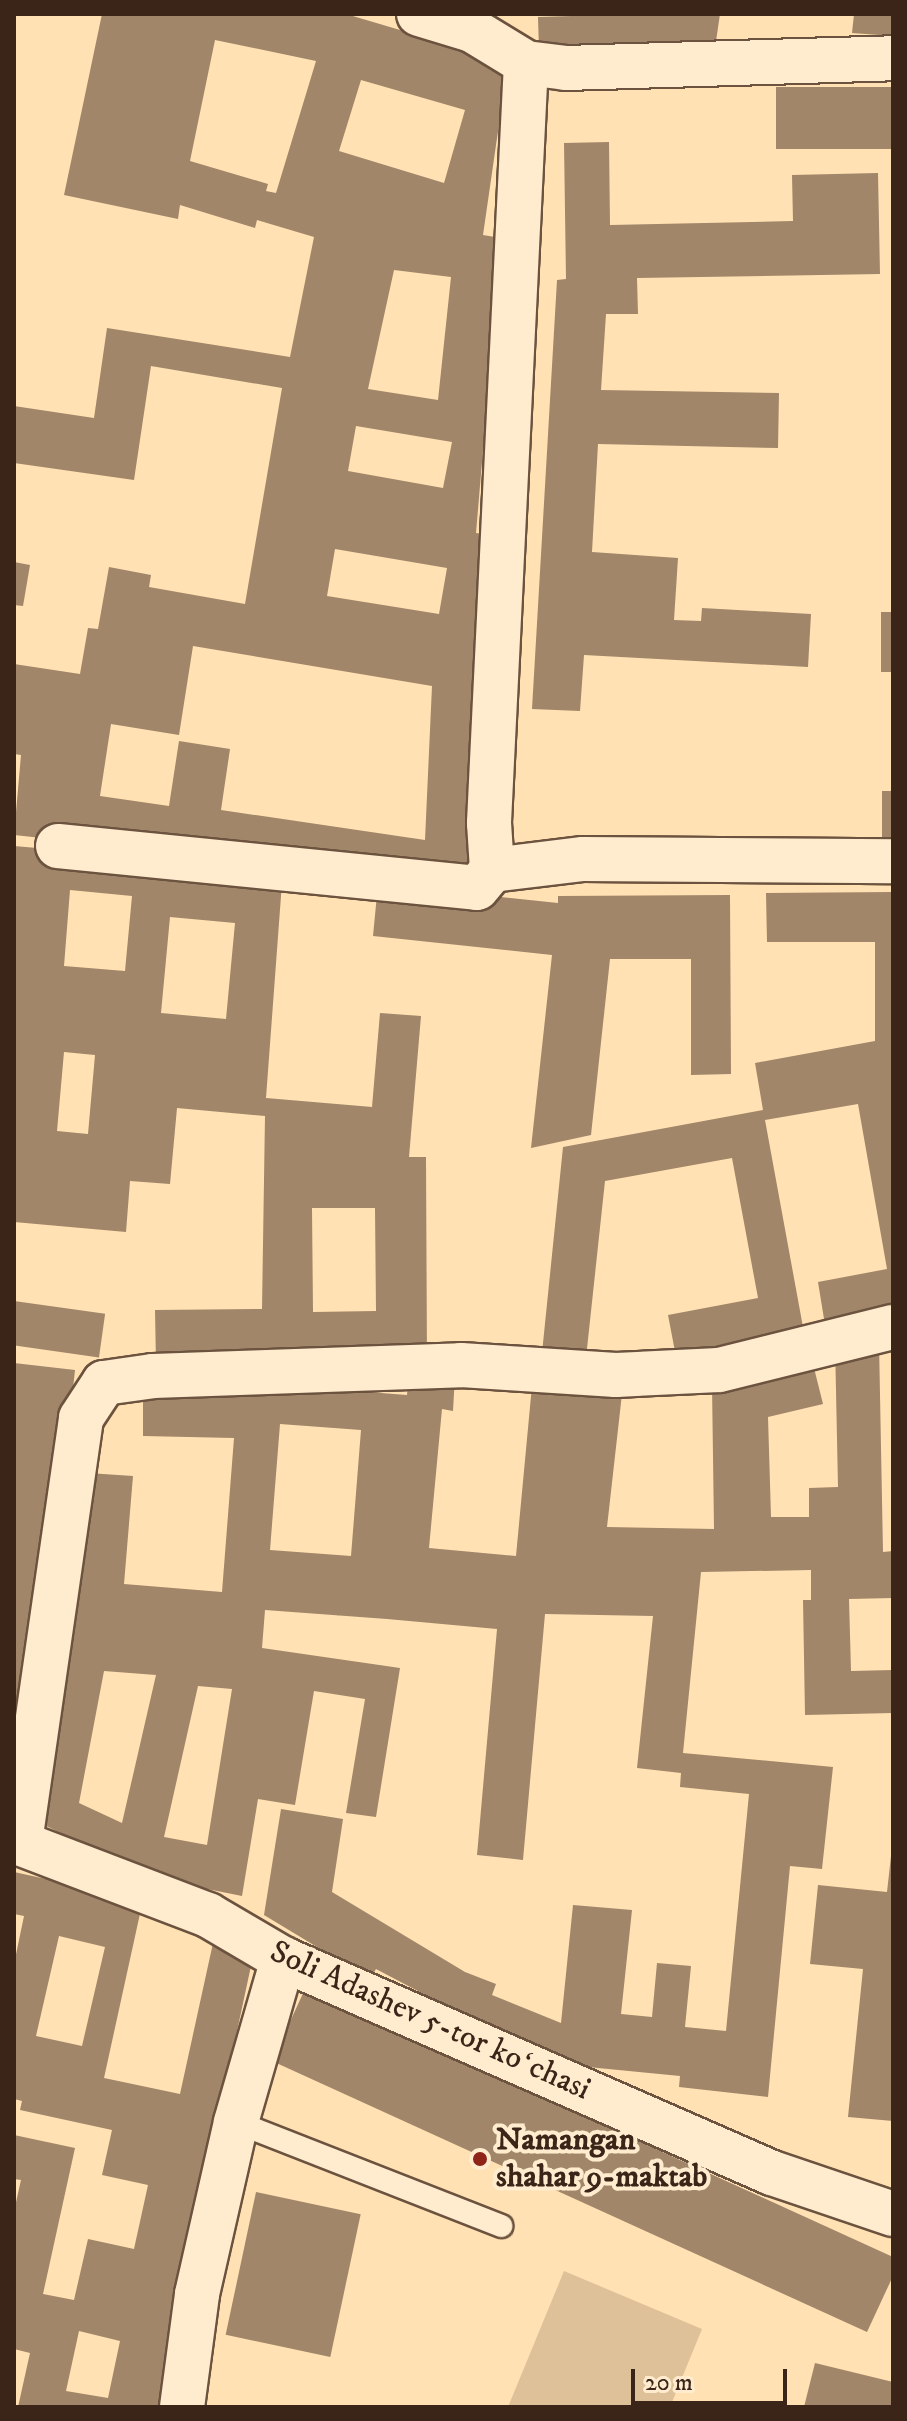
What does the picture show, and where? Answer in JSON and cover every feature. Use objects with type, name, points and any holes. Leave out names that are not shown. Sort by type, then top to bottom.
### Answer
[{"type":"street","points":[[419,14],[472,30],[526,63],[565,68],[893,58]]},
{"type":"street","points":[[492,870],[489,823],[526,63]]},
{"type":"street","points":[[58,846],[477,888],[492,870],[583,859],[893,861]]},
{"type":"street","points":[[17,1842],[81,1418],[104,1383],[153,1376],[461,1365],[616,1375],[719,1370],[893,1327]]},
{"type":"street","name":"Soli Adashev 5-tor koʻchasi","points":[[17,1842],[208,1915],[283,1959],[772,2173],[893,2214]]},
{"type":"street","points":[[182,2407],[197,2294],[236,2122],[283,1959]]},
{"type":"lane","points":[[236,2122],[501,2226]]},
{"type":"shaded area","points":[[564,2271],[702,2329],[670,2407],[508,2407]]},
{"type":"building","points":[[102,14],[346,14],[508,62],[483,235],[501,238],[476,533],[492,535],[471,884],[14,835],[21,755],[14,754],[14,664],[80,674],[88,628],[98,629],[109,567],[151,575],[149,587],[245,604],[282,388],[151,366],[134,480],[14,463],[14,406],[94,418],[107,328],[290,357],[314,237],[257,220],[255,228],[180,205],[178,219],[64,195]],"holes":[[[215,40],[316,61],[276,193],[266,191],[268,184],[190,161]],[[361,80],[465,110],[444,183],[339,151]],[[394,270],[451,277],[438,400],[368,389]],[[356,426],[452,442],[443,488],[348,471]],[[335,549],[447,568],[439,614],[327,596]],[[193,646],[432,686],[425,840],[221,810],[230,749],[179,741],[169,806],[100,796],[111,724],[179,735]]]},
{"type":"building","points":[[720,14],[715,48],[539,50],[538,17]]},
{"type":"building","points":[[854,14],[893,14],[893,36],[852,33]]},
{"type":"building","points":[[776,87],[893,87],[893,149],[776,149]]},
{"type":"building","points":[[609,142],[610,225],[793,221],[792,175],[878,173],[880,274],[637,278],[638,314],[606,314],[601,390],[779,393],[778,448],[598,444],[592,552],[678,558],[674,620],[701,621],[702,608],[811,614],[808,667],[584,655],[580,711],[532,709],[557,280],[566,279],[564,143]]},
{"type":"building","points":[[14,562],[30,565],[23,606],[14,605]]},
{"type":"building","points":[[881,612],[893,612],[893,672],[881,672]]},
{"type":"building","points":[[882,791],[893,791],[893,851],[882,851]]},
{"type":"building","points":[[14,846],[283,869],[266,1098],[372,1107],[380,1013],[421,1016],[409,1157],[426,1157],[427,1362],[156,1364],[155,1310],[262,1309],[265,1116],[177,1108],[170,1184],[130,1181],[126,1232],[14,1222]],"holes":[[[70,890],[132,896],[125,971],[64,966]],[[170,917],[235,923],[226,1019],[161,1013]],[[64,1052],[95,1055],[88,1134],[57,1131]],[[312,1208],[375,1208],[376,1311],[313,1312]]]},
{"type":"building","points":[[378,884],[558,903],[558,896],[730,895],[731,1074],[691,1075],[691,959],[610,959],[591,1135],[531,1148],[552,955],[373,936]]},
{"type":"building","points":[[893,892],[893,1313],[825,1325],[818,1282],[887,1269],[858,1104],[765,1120],[805,1338],[677,1362],[668,1315],[758,1298],[732,1158],[605,1181],[586,1358],[542,1353],[563,1147],[763,1110],[755,1063],[875,1041],[875,942],[767,942],[766,893]]},
{"type":"building","points":[[14,1301],[105,1314],[99,1357],[14,1345]]},
{"type":"building","points":[[879,1342],[883,1552],[893,1551],[893,1598],[849,1599],[851,1671],[893,1670],[893,1713],[805,1715],[803,1600],[811,1600],[811,1570],[701,1572],[683,1753],[833,1767],[822,1869],[790,1866],[768,2097],[679,2087],[680,2076],[557,2064],[376,1969],[370,1979],[264,1915],[281,1809],[343,1819],[332,1892],[465,1972],[496,1984],[492,1995],[561,2023],[573,1905],[632,1910],[621,2014],[652,2017],[657,1963],[691,1966],[685,2027],[726,2031],[749,1794],[680,1787],[681,1773],[637,1768],[653,1616],[545,1614],[523,1860],[477,1855],[497,1629],[387,1619],[265,1610],[262,1648],[400,1668],[376,1817],[346,1813],[365,1699],[314,1691],[295,1805],[258,1799],[242,1896],[113,1870],[115,1859],[40,1823],[74,1634],[88,1473],[133,1476],[124,1584],[222,1592],[234,1438],[143,1436],[143,1383],[239,1382],[407,1395],[409,1371],[455,1375],[453,1411],[442,1409],[429,1548],[516,1556],[533,1375],[623,1385],[607,1527],[714,1529],[712,1385],[812,1360],[823,1404],[768,1417],[771,1517],[809,1517],[809,1488],[838,1487],[835,1343]],"holes":[[[280,1424],[361,1430],[351,1556],[270,1550]],[[104,1671],[156,1675],[122,1823],[79,1803]],[[198,1686],[232,1689],[207,1845],[164,1837]]]},
{"type":"building","points":[[14,1363],[75,1370],[52,1582],[14,1791]]},
{"type":"building","points":[[891,1856],[893,2121],[848,2117],[863,1969],[810,1964],[818,1885],[887,1892]]},
{"type":"building","points":[[14,1872],[143,1900],[104,2078],[180,2094],[213,1943],[254,1952],[211,2152],[169,2407],[18,2407],[30,2353],[14,2349],[14,2211],[21,2180],[14,2179],[14,2135],[75,2148],[43,2294],[74,2300],[88,2239],[134,2249],[148,2185],[102,2175],[112,2130],[20,2110],[22,2101],[14,2099],[14,1964],[24,1916],[14,1914]],"holes":[[[59,1936],[105,1947],[82,2046],[36,2036]],[[79,2331],[120,2341],[108,2398],[66,2391]]]},
{"type":"building","points":[[305,1989],[893,2257],[893,2276],[867,2332],[272,2061]]},
{"type":"building","points":[[256,2192],[361,2214],[330,2357],[226,2335]]},
{"type":"building","points":[[815,2363],[893,2382],[893,2407],[804,2407]]},
{"type":"place","name":"Namangan shahar 9-maktab","points":[[480,2159]]}]
